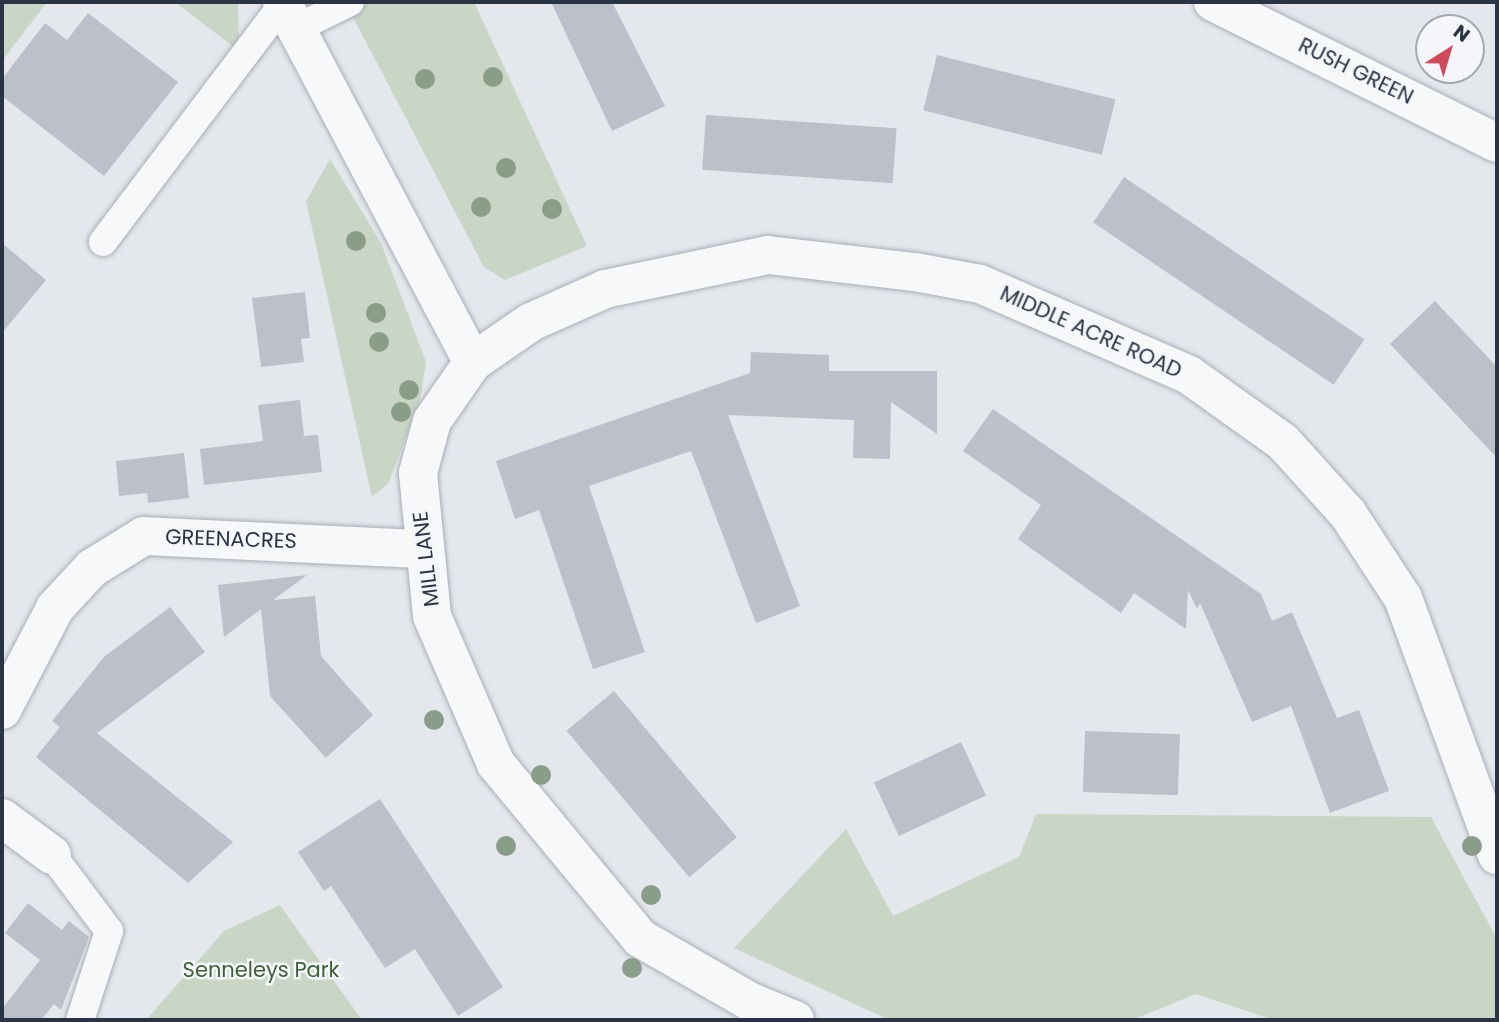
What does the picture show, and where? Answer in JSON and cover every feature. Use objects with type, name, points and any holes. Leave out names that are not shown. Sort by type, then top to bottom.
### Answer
[{"type":"street","name":"RUSH GREEN","points":[[1213,2],[1497,143]]},
{"type":"street","points":[[287,12],[473,362]]},
{"type":"street","name":"MIDDLE ACRE ROAD","points":[[473,362],[531,322],[605,289],[768,255],[980,284],[1189,375],[1283,442],[1348,514],[1403,598],[1497,855]]},
{"type":"street","name":"MILL LANE","points":[[473,362],[432,421],[418,473],[421,549],[432,616],[496,764],[640,938],[749,1002],[795,1020]]},
{"type":"street","name":"GREENACRES","points":[[2,710],[55,608],[92,568],[144,537],[421,549]]},
{"type":"street","points":[[2,818],[52,855]]},
{"type":"lane","points":[[103,242],[287,12],[350,2]]},
{"type":"lane","points":[[52,855],[109,931],[80,1020]]},
{"type":"green space","points":[[2,2],[47,2],[2,61]]},
{"type":"green space","points":[[175,2],[238,2],[239,51]]},
{"type":"green space","points":[[345,2],[474,2],[587,246],[505,280],[484,267]]},
{"type":"green space","points":[[330,159],[381,243],[426,362],[420,401],[388,484],[372,497],[306,201]]},
{"type":"green space","points":[[1036,814],[1431,817],[1497,939],[1497,1020],[1274,1020],[1196,994],[1132,1020],[889,1020],[734,948],[846,829],[893,916],[1019,857]]},
{"type":"green space","name":"Senneleys Park","points":[[280,905],[362,1020],[146,1020],[224,931]]},
{"type":"building","points":[[551,2],[612,2],[665,106],[612,131]]},
{"type":"building","points":[[88,13],[178,82],[104,176],[2,96],[2,79],[45,23],[67,40]]},
{"type":"building","points":[[937,55],[1116,100],[1102,155],[923,110]]},
{"type":"building","points":[[706,115],[897,128],[893,183],[702,170]]},
{"type":"building","points":[[1124,177],[1364,339],[1334,385],[1093,223]]},
{"type":"building","points":[[2,243],[46,280],[2,333]]},
{"type":"building","points":[[305,292],[310,338],[301,339],[304,362],[261,367],[252,298]]},
{"type":"building","points":[[1435,301],[1497,367],[1497,458],[1390,344]]},
{"type":"building","points":[[751,352],[829,355],[829,371],[937,371],[937,434],[891,402],[890,459],[853,458],[854,420],[728,415],[800,606],[756,623],[691,451],[589,486],[645,652],[593,669],[539,510],[515,519],[496,461],[750,373]]},
{"type":"building","points":[[300,400],[304,436],[318,435],[322,472],[204,485],[200,449],[263,441],[258,405]]},
{"type":"building","points":[[993,409],[1261,594],[1272,621],[1292,612],[1337,718],[1359,710],[1389,791],[1330,813],[1291,706],[1252,722],[1200,603],[1197,609],[1188,590],[1186,629],[1134,593],[1121,613],[1018,539],[1041,505],[963,451]]},
{"type":"building","points":[[184,453],[189,498],[148,503],[147,493],[119,496],[116,461]]},
{"type":"building","points":[[307,575],[273,600],[315,596],[321,656],[373,715],[326,758],[270,696],[261,609],[224,637],[218,585]]},
{"type":"building","points":[[170,607],[205,652],[97,733],[233,842],[188,883],[36,757],[60,727],[52,721],[104,657]]},
{"type":"building","points":[[614,691],[737,837],[689,877],[567,731]]},
{"type":"building","points":[[1085,731],[1180,734],[1178,795],[1083,792]]},
{"type":"building","points":[[961,742],[986,795],[899,836],[874,783]]},
{"type":"building","points":[[380,799],[503,987],[458,1016],[415,949],[385,968],[331,886],[324,891],[298,852]]},
{"type":"building","points":[[28,903],[62,930],[69,921],[89,937],[61,1010],[54,1004],[41,1020],[2,1020],[2,1009],[40,960],[5,933]]}]
